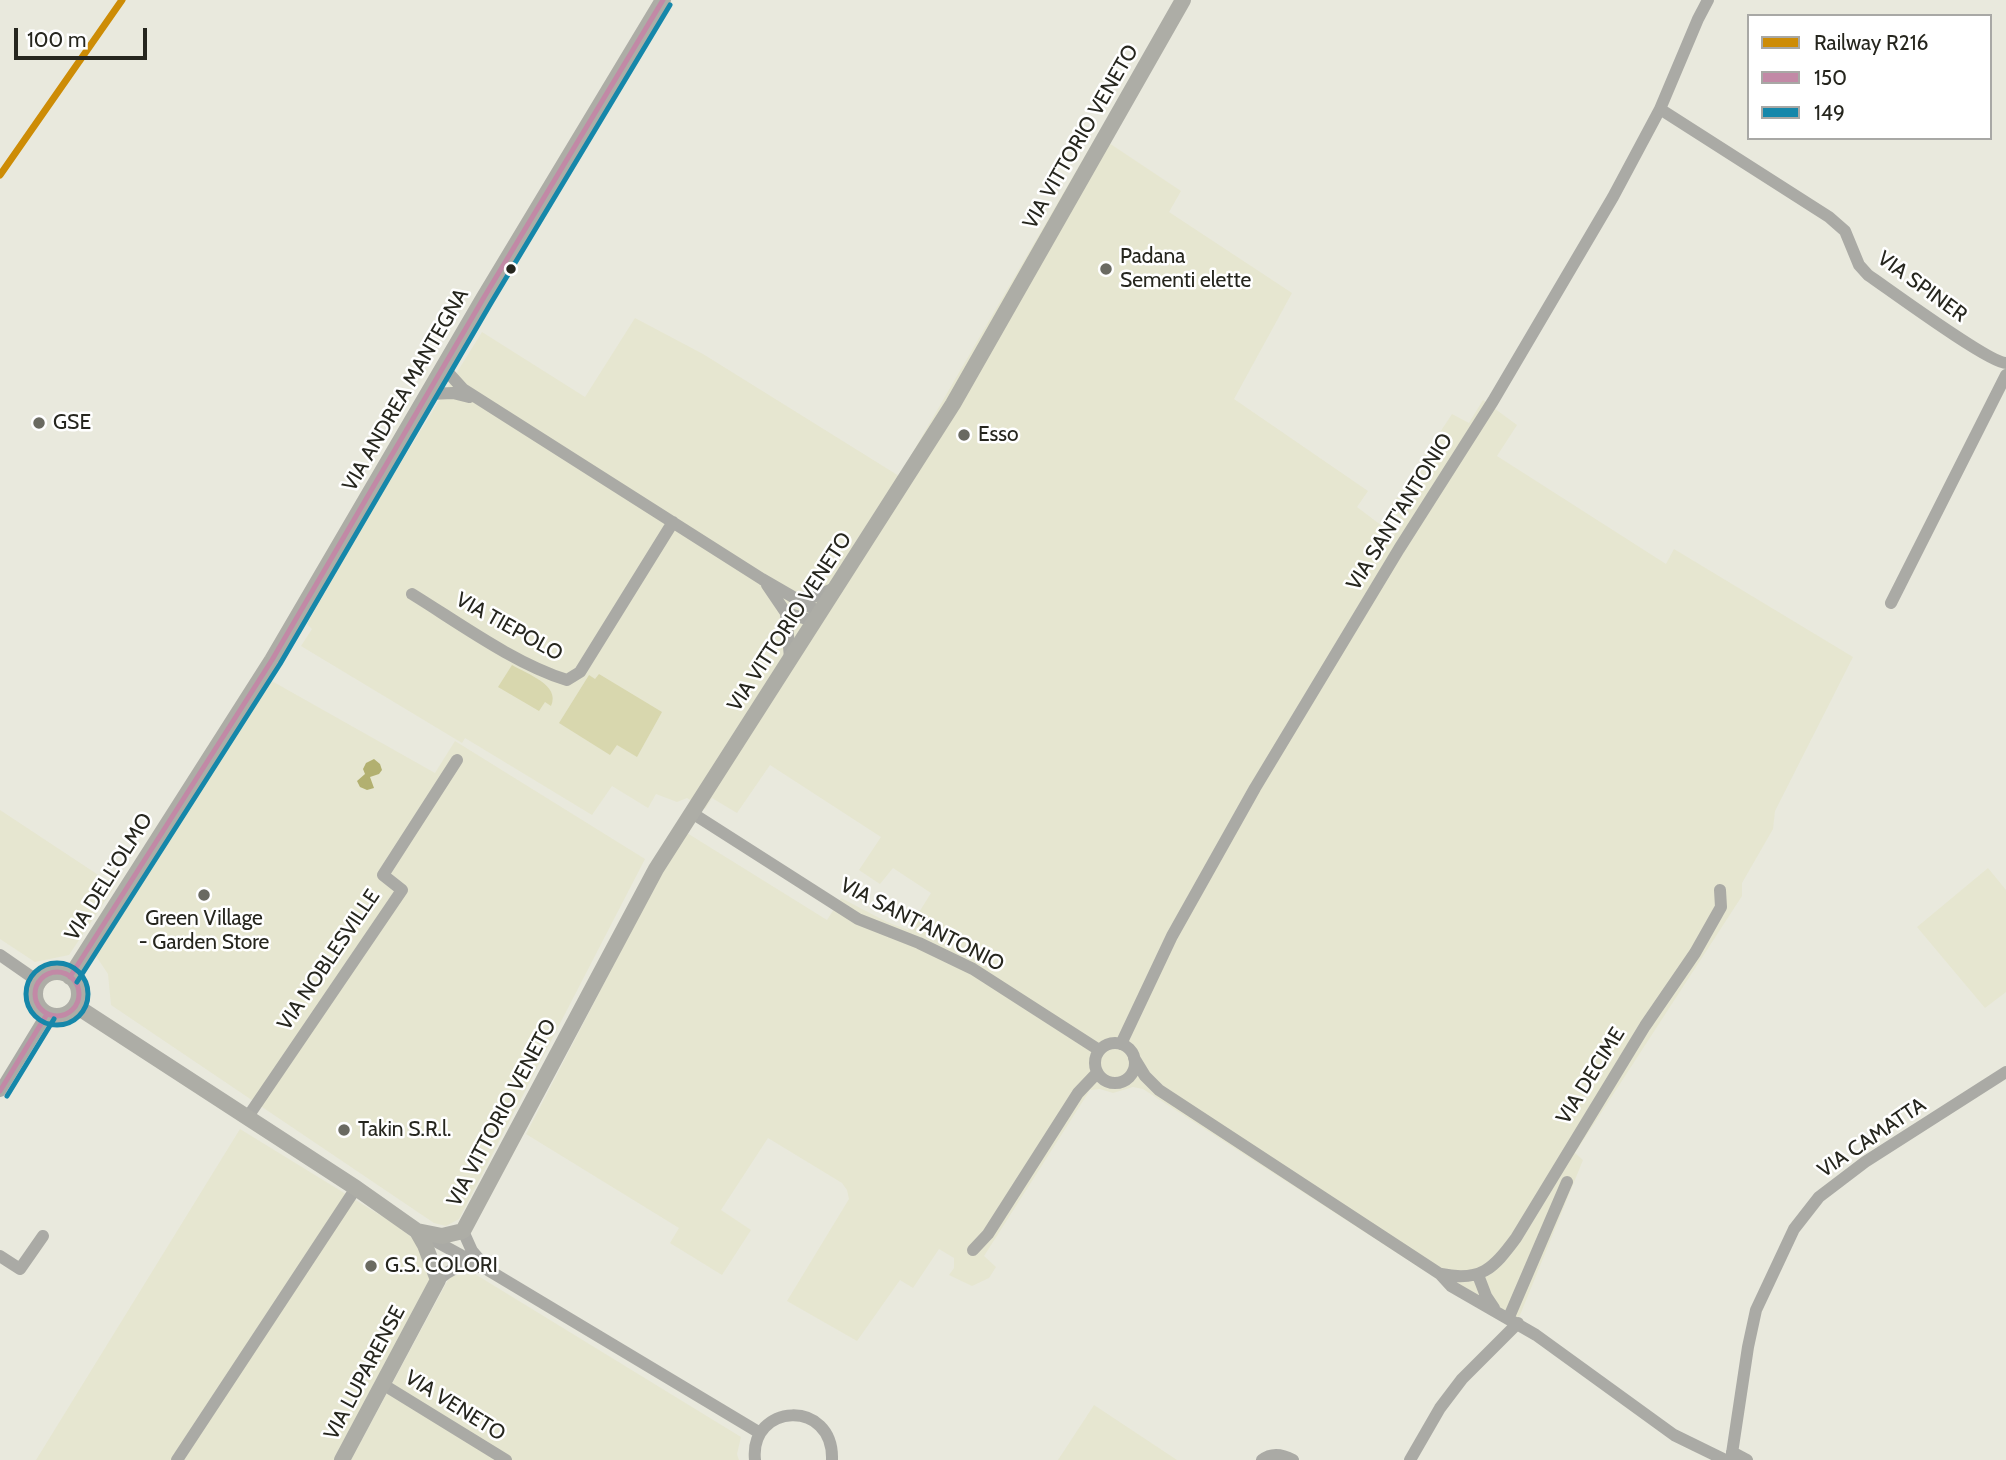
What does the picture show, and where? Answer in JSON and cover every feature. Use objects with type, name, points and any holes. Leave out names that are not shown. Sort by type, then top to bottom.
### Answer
[{"type":"main road","name":"VIA ANDREA MANTEGNA","points":[[183,799],[272,660],[663,0]]},
{"type":"main road","name":"VIA VITTORIO VENETO","points":[[463,1231],[656,869],[953,404],[1183,0]]},
{"type":"main road","name":"VIA DELL'OLMO","points":[[70,976],[183,799]]},
{"type":"main road","points":[[53,972],[70,976],[79,993],[76,1006],[63,1016],[47,1014],[39,1009],[35,990],[45,975],[53,972]]},
{"type":"main road","points":[[76,1006],[356,1188],[417,1231],[442,1236],[463,1231]]},
{"type":"main road","points":[[417,1231],[439,1280]]},
{"type":"main road","name":"VIA LUPARENSE","points":[[342,1460],[439,1280]]},
{"type":"street","name":"VIA SANT'ANTONIO","points":[[1121,1044],[1172,936],[1255,788],[1399,548],[1493,401],[1613,197],[1660,109],[1708,0]]},
{"type":"street","name":"VIA SPINER","points":[[1660,109],[1829,217],[1845,231],[1859,265],[1868,275],[1979,351],[2006,363]]},
{"type":"street","points":[[443,375],[453,393]]},
{"type":"street","points":[[443,375],[762,579],[798,598],[816,617]]},
{"type":"street","points":[[1891,603],[2006,375]]},
{"type":"street","points":[[429,394],[453,393],[480,400]]},
{"type":"street","name":"VIA TIEPOLO","points":[[412,594],[513,655],[549,674],[567,680],[580,672],[673,522]]},
{"type":"street","points":[[762,579],[786,613],[790,658]]},
{"type":"street","points":[[798,598],[814,597],[837,587]]},
{"type":"street","points":[[786,613],[816,617]]},
{"type":"street","name":"VIA NOBLESVILLE","points":[[247,1118],[402,890],[383,875],[457,760]]},
{"type":"street","name":"VIA SANT'ANTONIO","points":[[692,813],[858,919],[919,943],[973,969],[1099,1050]]},
{"type":"street","name":"VIA DECIME","points":[[1474,1276],[1500,1259],[1516,1238],[1645,1026],[1695,953],[1721,907],[1720,890]]},
{"type":"street","points":[[0,955],[39,982]]},
{"type":"street","points":[[0,1091],[47,1014]]},
{"type":"street","points":[[1159,1090],[1145,1076],[1131,1051],[1121,1044],[1111,1043],[1099,1050],[1094,1061],[1097,1073],[1102,1079],[1110,1083],[1140,1082],[1159,1090],[1440,1274],[1451,1286],[1508,1317]]},
{"type":"street","points":[[1123,1081],[1132,1074],[1134,1058]]},
{"type":"street","name":"VIA CAMATTA","points":[[1729,1457],[1756,1310],[1794,1229],[1819,1197],[1865,1162],[2006,1072]]},
{"type":"street","points":[[973,1250],[988,1234],[1078,1093],[1097,1073]]},
{"type":"street","points":[[1410,1460],[1440,1408],[1508,1317],[1567,1182]]},
{"type":"street","points":[[177,1460],[356,1188]]},
{"type":"street","points":[[417,1231],[488,1270],[760,1433]]},
{"type":"street","name":"VIA VITTORIO VENETO","points":[[463,1231],[472,1251],[488,1270]]},
{"type":"street","points":[[0,1256],[20,1269],[43,1236]]},
{"type":"street","points":[[439,1280],[460,1265],[488,1270]]},
{"type":"street","points":[[1440,1274],[1474,1276]]},
{"type":"street","points":[[1472,1298],[1474,1276]]},
{"type":"street","points":[[1474,1276],[1490,1304],[1674,1435],[1729,1457],[1747,1460]]},
{"type":"street","name":"VIA VENETO","points":[[384,1385],[506,1460]]},
{"type":"street","points":[[755,1460],[755,1444],[760,1433],[778,1418],[789,1415],[812,1419],[821,1426],[829,1436],[833,1448],[832,1460]]},
{"type":"street","points":[[1262,1460],[1268,1455],[1277,1454],[1293,1460]]},
{"type":"shaded area","points":[[1097,135],[1181,191],[1169,212],[1292,293],[1234,399],[1368,491],[1357,507],[1394,535],[1403,525],[1387,513],[1452,414],[1469,423],[1483,400],[1517,425],[1497,456],[1666,564],[1674,549],[1853,657],[1775,811],[1773,829],[1742,883],[1742,896],[1575,1153],[1583,1160],[1520,1315],[1512,1323],[1456,1291],[1143,1089],[1133,1087],[1113,1093],[1100,1089],[1090,1090],[984,1256],[996,1267],[989,1278],[972,1286],[949,1275],[954,1268],[954,1258],[939,1249],[913,1288],[900,1280],[857,1341],[787,1301],[849,1199],[847,1190],[842,1183],[768,1138],[721,1210],[751,1230],[722,1275],[670,1243],[679,1228],[526,1134],[668,860],[687,833],[827,920],[841,898],[908,930],[931,893],[893,868],[880,884],[859,870],[881,837],[770,765],[737,813],[712,798],[705,809],[687,798],[677,802],[656,794],[648,808],[612,786],[592,815],[465,738],[462,743],[301,646],[312,629],[307,624],[375,504],[482,332],[585,397],[635,318],[703,354],[899,476]]},
{"type":"shaded area","points":[[270,680],[435,773],[455,741],[645,859],[459,1219],[446,1226],[434,1223],[111,1005],[108,974],[96,956]]},
{"type":"shaded area","points":[[374,759],[382,770],[370,777],[374,788],[367,790],[360,787],[357,781],[365,774],[363,769],[366,763]]},
{"type":"shaded area","points":[[0,810],[115,886],[69,955],[35,962],[0,939]]},
{"type":"shaded area","points":[[1988,868],[2006,890],[2006,992],[1985,1008],[1917,927]]},
{"type":"shaded area","points":[[240,1129],[393,1223],[419,1243],[432,1280],[336,1460],[36,1460]]},
{"type":"shaded area","points":[[470,1271],[741,1437],[737,1454],[739,1460],[351,1460],[450,1276]]},
{"type":"shaded area","points":[[1094,1405],[1177,1460],[1058,1460]]},
{"type":"green space","points":[[512,665],[547,686],[553,699],[551,706],[545,702],[539,711],[498,687]]},
{"type":"green space","points":[[599,674],[662,712],[637,757],[617,745],[610,755],[559,723],[589,675],[595,679]]},
{"type":"rail line","name":"R216","points":[[0,175],[122,0]]},
{"type":"transit line","name":"150","points":[[70,977],[272,660],[483,299],[663,0]]},
{"type":"transit line","name":"149","points":[[77,982],[280,664],[491,303],[670,5]]},
{"type":"transit line","name":"149","points":[[57,963],[69,965],[79,972],[86,982],[88,994],[86,1006],[79,1016],[69,1023],[57,1025],[45,1023],[35,1016],[28,1006],[26,994],[28,982],[35,972],[45,965],[57,963]]},
{"type":"transit line","name":"150","points":[[57,972],[73,978],[79,994],[73,1010],[57,1016],[41,1010],[35,994],[41,978],[57,972]]},
{"type":"transit line","name":"150","points":[[0,1091],[47,1014]]},
{"type":"transit line","name":"149","points":[[7,1096],[54,1019]]},
{"type":"place","name":"Padana Sementi elette","points":[[1106,269]]},
{"type":"place","name":"GSE","points":[[39,423]]},
{"type":"place","name":"Esso","points":[[964,435]]},
{"type":"place","name":"Green Village - Garden Store","points":[[204,895]]},
{"type":"place","name":"Takin S.R.l.","points":[[344,1130]]},
{"type":"place","name":"G.S. COLORI","points":[[371,1266]]}]
